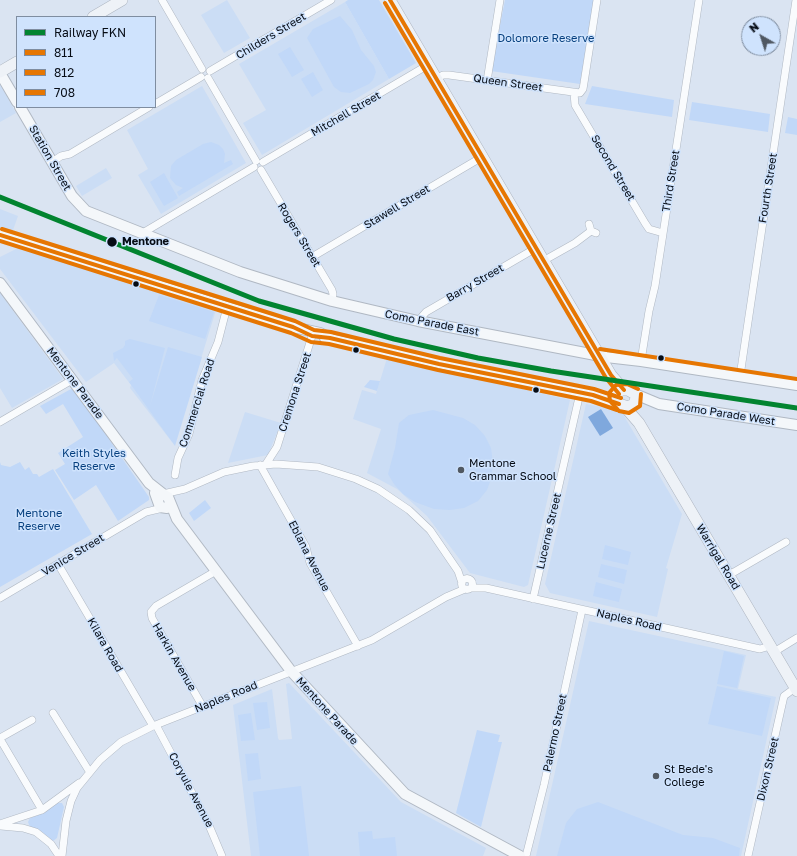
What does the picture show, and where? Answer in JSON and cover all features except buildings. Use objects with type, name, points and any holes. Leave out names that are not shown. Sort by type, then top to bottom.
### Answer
[{"type":"main road","points":[[95,16],[122,0]]},
{"type":"main road","name":"Warrigal Road","points":[[390,0],[599,355],[610,375],[612,385],[638,411],[639,423],[796,690]]},
{"type":"main road","points":[[0,72],[16,63]]},
{"type":"street","points":[[162,0],[258,163]]},
{"type":"street","name":"Childers Street","points":[[156,103],[331,0]]},
{"type":"street","points":[[487,80],[500,0]]},
{"type":"street","name":"Second Street","points":[[597,0],[584,83],[578,92],[575,105],[645,223],[649,228],[663,233]]},
{"type":"street","name":"Third Street","points":[[641,360],[663,233],[699,0]]},
{"type":"street","name":"Fourth Street","points":[[740,376],[796,0]]},
{"type":"street","name":"Mitchell Street","points":[[141,234],[258,163],[428,65]]},
{"type":"street","points":[[0,72],[16,100]]},
{"type":"street","name":"Queen Street","points":[[436,79],[446,74],[578,92]]},
{"type":"street","name":"Station Street","points":[[21,108],[72,196],[82,208]]},
{"type":"street","points":[[52,162],[61,156],[70,154],[147,108]]},
{"type":"street","name":"Stawell Street","points":[[312,257],[482,157]]},
{"type":"street","name":"Rogers Street","points":[[258,163],[256,170],[261,170],[332,290],[332,301]]},
{"type":"street","name":"Como Parade East","points":[[82,208],[141,234],[240,272],[332,301],[418,321],[599,355],[641,360],[797,385]]},
{"type":"street","points":[[543,261],[575,243],[592,229]]},
{"type":"street","name":"Como Parade West","points":[[0,235],[227,307],[293,327],[320,333],[330,338]]},
{"type":"street","name":"Barry Street","points":[[418,321],[426,312],[536,248]]},
{"type":"street","name":"Mentone Parade","points":[[0,283],[149,483],[160,496],[168,497],[167,506],[291,671],[405,794],[520,856]]},
{"type":"street","name":"Commercial Road","points":[[175,475],[178,458],[191,428],[202,380],[218,342],[227,307]]},
{"type":"street","name":"Como Parade West","points":[[293,327],[302,333],[312,336],[330,338],[439,364],[580,393],[797,425]]},
{"type":"street","name":"Cremona Street","points":[[263,465],[277,447],[312,336]]},
{"type":"street","points":[[0,422],[72,380]]},
{"type":"street","name":"Lucerne Street","points":[[533,599],[580,393]]},
{"type":"street","points":[[277,447],[279,458],[285,465]]},
{"type":"street","name":"Venice Street","points":[[146,512],[160,496],[185,489],[224,472],[263,465],[318,467],[356,479],[390,496],[430,530],[467,584]]},
{"type":"street","name":"Eblana Avenue","points":[[263,465],[306,547],[310,563],[358,646]]},
{"type":"street","name":"Venice Street","points":[[0,598],[146,512],[167,506],[185,489]]},
{"type":"street","points":[[728,575],[786,542]]},
{"type":"street","name":"Kilara Road","points":[[58,564],[155,725]]},
{"type":"street","name":"Harkin Avenue","points":[[203,707],[152,618],[151,612],[156,606],[216,571]]},
{"type":"street","name":"Naples Road","points":[[60,856],[62,838],[70,806],[81,782],[89,771],[110,750],[121,742],[155,725],[372,640],[467,584],[760,650],[772,649]]},
{"type":"street","name":"Palermo Street","points":[[526,856],[544,785],[582,610]]},
{"type":"street","points":[[772,649],[797,638]]},
{"type":"street","name":"Dixon Street","points":[[748,856],[784,696],[796,690]]},
{"type":"street","points":[[53,713],[89,771]]},
{"type":"street","points":[[32,720],[0,738],[42,810]]},
{"type":"street","name":"Coryule Avenue","points":[[155,725],[208,823],[222,856]]},
{"type":"street","points":[[0,825],[42,810],[81,782]]},
{"type":"street","points":[[58,799],[70,806]]},
{"type":"street","points":[[25,817],[25,823],[28,829]]},
{"type":"street","points":[[0,825],[28,829],[45,839],[60,856]]},
{"type":"shaded area","points":[[227,0],[250,38],[224,53],[201,15]]},
{"type":"shaded area","points":[[345,2],[389,79],[262,155],[243,123],[266,110],[239,64]]},
{"type":"shaded area","points":[[0,84],[16,113],[0,122]]},
{"type":"shaded area","points":[[202,86],[246,163],[161,214],[138,175],[148,169],[127,130]]},
{"type":"shaded area","points":[[106,168],[112,178],[82,196],[76,186]]},
{"type":"shaded area","points":[[0,209],[18,216],[12,233],[0,239]]},
{"type":"shaded area","points":[[18,248],[216,310],[175,443],[172,442],[130,388],[131,385],[114,363],[86,382],[0,269],[0,257]]},
{"type":"shaded area","points":[[0,293],[63,379],[12,408],[0,388]]},
{"type":"shaded area","name":"Mentone Grammar School","points":[[387,358],[570,400],[528,585],[524,587],[470,573],[427,516],[397,489],[367,473],[381,429],[353,419],[362,390],[376,394]]},
{"type":"shaded area","name":"Mentone Grammar School","points":[[586,404],[621,411],[682,514],[666,568],[668,569],[657,617],[550,593],[545,584]]},
{"type":"shaded area","points":[[245,412],[281,423],[268,455],[228,463]]},
{"type":"shaded area","name":"St Bede's College","points":[[589,621],[746,655],[738,689],[776,697],[741,856],[536,856]]},
{"type":"shaded area","points":[[289,683],[401,802],[486,848],[483,856],[251,856],[233,705],[272,689],[278,738],[279,740],[292,739],[286,684]]},
{"type":"green space","points":[[348,0],[379,0],[416,63],[389,79],[345,2]]},
{"type":"green space","name":"Dolomore Reserve","points":[[505,0],[594,0],[580,84],[491,71]]},
{"type":"green space","points":[[340,16],[352,30],[361,50],[374,66],[376,72],[373,80],[369,84],[350,93],[341,92],[334,87],[307,38],[313,29]]},
{"type":"green space","points":[[290,47],[304,70],[292,77],[278,54]]},
{"type":"green space","points":[[313,72],[323,90],[312,97],[301,79]]},
{"type":"green space","points":[[592,86],[674,100],[672,117],[585,104]]},
{"type":"green space","points":[[692,102],[770,114],[768,132],[689,120]]},
{"type":"green space","points":[[788,117],[797,119],[797,135],[785,133]]},
{"type":"green space","points":[[211,142],[219,145],[223,149],[225,154],[224,163],[231,160],[233,164],[179,196],[177,192],[183,188],[176,185],[170,178],[171,166],[176,160],[203,144]]},
{"type":"green space","points":[[164,173],[178,198],[164,206],[150,182]]},
{"type":"green space","points":[[159,295],[214,312],[205,339],[149,321]]},
{"type":"green space","points":[[130,339],[165,348],[150,406],[168,347],[202,357],[175,446],[129,382],[133,379],[117,358],[114,361],[113,353],[123,348],[125,341]]},
{"type":"green space","points":[[370,380],[380,381],[377,391],[364,387]]},
{"type":"green space","name":"Keith Styles Reserve","points":[[71,389],[75,390],[149,497],[149,500],[118,521],[96,485],[74,500],[55,470],[65,464],[58,453],[83,437],[63,404],[46,414],[40,406]]},
{"type":"green space","points":[[433,410],[463,418],[475,425],[485,436],[491,448],[493,463],[491,479],[487,490],[478,501],[464,508],[450,510],[434,509],[415,502],[403,494],[388,474],[395,448],[399,423],[409,415]]},
{"type":"green space","name":"Mentone Reserve","points":[[0,462],[1,465],[10,467],[20,462],[25,470],[29,467],[33,474],[37,474],[39,477],[53,469],[92,534],[0,587]]},
{"type":"green space","points":[[205,500],[211,508],[194,521],[189,513]]},
{"type":"green space","points":[[605,545],[631,552],[628,565],[602,559]]},
{"type":"green space","points":[[601,564],[627,570],[624,584],[598,577]]},
{"type":"green space","points":[[596,582],[622,589],[619,602],[593,596]]},
{"type":"green space","points":[[724,651],[744,656],[737,688],[717,684]]},
{"type":"green space","points":[[717,686],[771,698],[762,736],[708,724]]},
{"type":"green space","points":[[267,702],[270,728],[257,730],[253,703]]},
{"type":"green space","points":[[251,713],[255,740],[241,741],[238,715]]},
{"type":"green space","points":[[477,730],[500,735],[498,742],[502,742],[481,827],[456,813]]},
{"type":"green space","points":[[258,753],[261,779],[248,781],[245,754]]},
{"type":"green space","points":[[301,786],[309,856],[260,856],[253,792]]},
{"type":"green space","points":[[598,802],[683,835],[713,838],[740,848],[739,856],[557,856],[566,823],[577,809]]},
{"type":"green space","points":[[57,803],[62,803],[64,807],[57,838],[53,841],[30,827],[28,822],[30,818],[41,814]]},
{"type":"green space","points":[[372,831],[373,839],[395,837],[397,856],[360,856],[358,832]]},
{"type":"water","points":[[601,409],[613,428],[600,436],[588,417]]},
{"type":"rail line","name":"FKN","points":[[0,197],[259,301],[394,339],[478,358],[551,371],[797,408]]},
{"type":"transit line","name":"811","points":[[390,0],[611,375],[624,390]]},
{"type":"transit line","name":"812","points":[[385,3],[606,378],[619,394]]},
{"type":"transit line","name":"708","points":[[2,229],[295,321],[314,330],[331,332],[440,358],[594,389],[621,398]]},
{"type":"transit line","name":"811","points":[[0,235],[293,327],[312,336],[330,338],[439,364],[593,395],[619,404]]},
{"type":"transit line","name":"812","points":[[0,241],[291,333],[311,342],[329,344],[438,370],[591,401],[617,410]]},
{"type":"transit line","name":"708","points":[[600,349],[797,379]]},
{"type":"transit line","name":"708","points":[[638,389],[627,384],[616,385],[609,393],[610,401],[619,411],[629,413],[640,406],[641,394]]},
{"type":"place","name":"Mentone","points":[[112,242]]},
{"type":"place","name":"Mentone Grammar School","points":[[461,470]]},
{"type":"place","name":"St Bede's College","points":[[656,776]]}]
